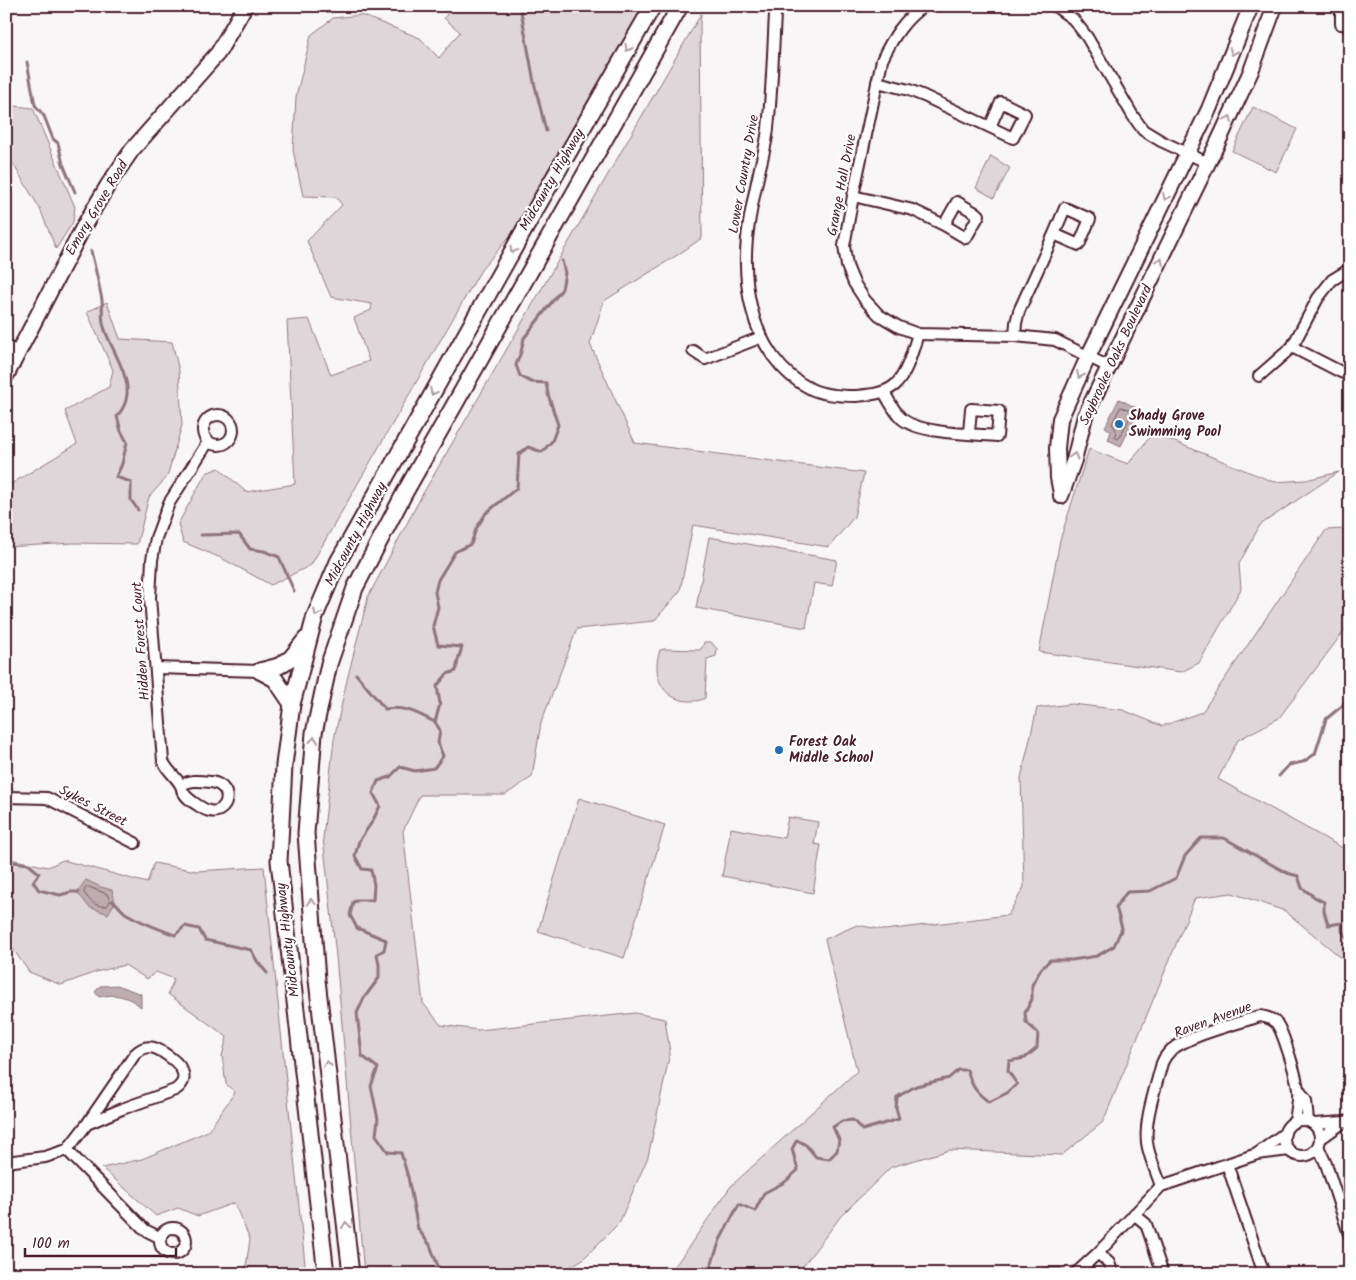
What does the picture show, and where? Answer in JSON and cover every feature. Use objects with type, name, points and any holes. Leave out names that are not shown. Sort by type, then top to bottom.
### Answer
[{"type":"main road","name":"Midcounty Highway","points":[[326,1274],[279,861],[284,765],[292,704],[309,636],[315,616],[342,554],[541,200],[653,6]]},
{"type":"main road","name":"Midcounty Highway","points":[[351,1274],[317,980],[306,833],[314,733],[329,664],[355,588],[404,494],[680,6]]},
{"type":"main road","points":[[260,671],[278,666],[291,658],[309,636]]},
{"type":"main road","points":[[260,671],[275,679],[292,704]]},
{"type":"street","name":"Emory Grove Road","points":[[6,376],[13,350],[108,185],[132,150],[218,53],[245,6]]},
{"type":"street","name":"Lower Country Drive","points":[[778,6],[775,14],[768,129],[748,221],[745,249],[746,280],[752,311],[762,337],[777,363],[792,378],[812,390],[841,396],[869,395],[884,392]]},
{"type":"street","name":"Grange Hall Drive","points":[[924,6],[904,24],[891,42],[882,60],[844,246],[847,266],[854,283],[879,316],[899,327],[918,334],[1015,336],[1055,340],[1109,367]]},
{"type":"street","points":[[1055,6],[1073,19],[1087,37],[1132,116],[1143,130],[1161,141],[1208,163]]},
{"type":"street","name":"Saybrooke Oaks Boulevard","points":[[1251,6],[1228,64],[1187,154],[1088,357],[1060,419],[1057,448],[1061,496],[1074,460],[1085,416],[1251,71],[1275,6]]},
{"type":"street","points":[[1341,6],[1341,24],[1350,25]]},
{"type":"street","points":[[877,82],[924,96],[990,127]]},
{"type":"street","points":[[853,196],[913,210],[944,225]]},
{"type":"street","points":[[1015,336],[1019,311],[1054,234]]},
{"type":"street","points":[[1259,376],[1292,347],[1318,298],[1332,280],[1350,269]]},
{"type":"street","points":[[918,334],[903,374],[896,384],[884,392],[902,419],[914,426],[928,430],[969,433]]},
{"type":"street","points":[[693,352],[705,359],[762,337]]},
{"type":"street","points":[[1292,347],[1350,375]]},
{"type":"street","name":"Hidden Forest Court","points":[[181,786],[163,761],[150,598],[152,560],[156,538],[169,503],[208,442]]},
{"type":"street","points":[[156,668],[260,671]]},
{"type":"street","name":"Sykes Street","points":[[6,797],[47,798],[135,843]]},
{"type":"street","name":"Raven Avenue","points":[[1161,1186],[1148,1149],[1146,1138],[1147,1123],[1162,1063],[1170,1051],[1180,1045],[1260,1016],[1273,1020],[1279,1026],[1298,1089],[1299,1100],[1294,1122]]},
{"type":"street","points":[[6,1162],[45,1157],[67,1150],[138,1051],[145,1048],[156,1048],[180,1066],[183,1072],[183,1080],[175,1090],[87,1124]]},
{"type":"street","name":"Raven Avenue","points":[[1298,1089],[1306,1101],[1311,1123]]},
{"type":"street","points":[[1257,1154],[1285,1133],[1290,1124],[1299,1120],[1311,1123],[1347,1121]]},
{"type":"street","points":[[1304,1156],[1315,1151],[1319,1143],[1347,1121]]},
{"type":"street","points":[[1311,1123],[1319,1134],[1319,1143],[1350,1237]]},
{"type":"street","points":[[1285,1133],[1285,1145],[1288,1150],[1318,1164],[1329,1174]]},
{"type":"street","points":[[67,1150],[145,1230],[161,1238]]},
{"type":"street","points":[[1075,1274],[1098,1253],[1161,1186],[1257,1154],[1288,1150]]},
{"type":"street","points":[[1227,1164],[1264,1274]]},
{"type":"street","points":[[1134,1214],[1146,1224],[1163,1274]]},
{"type":"street","points":[[1098,1253],[1109,1263],[1112,1274]]},
{"type":"street","points":[[1046,1274],[1058,1274]]},
{"type":"shaded area","points":[[454,6],[653,6],[541,200],[481,270],[311,565],[271,585],[221,558],[183,542],[178,524],[206,473],[219,468],[246,492],[295,484],[287,321],[309,319],[331,375],[369,361],[354,318],[371,310],[372,304],[331,297],[307,241],[342,205],[336,197],[303,196],[293,150],[296,97],[311,35],[333,18],[361,15],[420,38],[439,58],[460,32],[444,18]]},
{"type":"shaded area","points":[[701,14],[702,238],[604,301],[590,344],[635,443],[864,473],[854,517],[829,547],[693,525],[680,591],[654,621],[577,629],[541,723],[532,777],[505,795],[420,795],[403,831],[423,1003],[441,1025],[479,1030],[635,1013],[665,1019],[670,1053],[648,1157],[619,1223],[583,1259],[558,1274],[364,1274],[336,956],[323,838],[334,739],[368,597],[421,497]]},
{"type":"shaded area","points":[[6,105],[33,108],[75,207],[73,222],[56,249],[40,209],[6,152]]},
{"type":"shaded area","points":[[1253,107],[1297,129],[1276,172],[1232,151]]},
{"type":"shaded area","points":[[991,156],[1010,168],[994,198],[976,188]]},
{"type":"shaded area","points":[[107,302],[120,339],[172,342],[179,371],[182,425],[167,477],[149,497],[137,544],[73,543],[6,547],[6,487],[77,444],[65,411],[109,387],[113,370],[87,312]]},
{"type":"shaded area","points":[[1153,433],[1274,482],[1306,480],[1339,472],[1260,525],[1239,564],[1241,589],[1199,663],[1181,672],[1039,652],[1060,540],[1089,449],[1128,464]]},
{"type":"shaded area","points":[[1344,529],[1350,545],[1350,623],[1279,718],[1238,740],[1218,779],[1350,852],[1350,965],[1285,911],[1232,893],[1195,898],[1103,1122],[1062,1155],[950,1150],[891,1167],[841,1216],[797,1274],[665,1274],[678,1262],[731,1186],[857,1071],[825,939],[857,925],[885,930],[1008,915],[1024,887],[1021,778],[1037,708],[1072,704],[1123,710],[1162,726],[1202,712],[1326,530]]},
{"type":"shaded area","points":[[709,537],[837,560],[832,586],[814,583],[806,628],[696,608]]},
{"type":"shaded area","points":[[704,642],[711,642],[717,649],[716,656],[707,659],[705,698],[698,701],[690,701],[680,700],[672,696],[666,691],[658,677],[657,668],[660,650],[700,650]]},
{"type":"shaded area","points":[[579,798],[665,825],[624,958],[538,931]]},
{"type":"shaded area","points":[[788,817],[818,822],[814,844],[821,845],[813,893],[722,876],[731,828],[784,838]]},
{"type":"shaded area","points":[[6,858],[48,867],[63,860],[147,883],[154,863],[196,871],[264,867],[306,1274],[245,1274],[250,1239],[234,1203],[198,1216],[178,1208],[156,1216],[102,1168],[142,1159],[208,1131],[235,1092],[226,1084],[222,1056],[227,1037],[168,994],[174,979],[156,972],[147,979],[125,965],[96,972],[61,985],[29,972],[6,939]]},
{"type":"water","points":[[1119,399],[1139,409],[1121,446],[1108,440],[1111,431],[1105,427]]},
{"type":"water","points":[[86,880],[112,890],[115,902],[108,914],[89,907],[77,892]]},
{"type":"water","points":[[117,985],[141,994],[141,1007],[126,998],[110,995],[99,997],[95,992],[100,986]]},
{"type":"waterway","points":[[520,6],[534,82],[546,131]]},
{"type":"waterway","points":[[27,62],[35,105],[44,116],[53,139],[58,143],[63,164],[75,192]]},
{"type":"waterway","points":[[91,251],[102,300],[103,324],[126,383],[127,394],[124,405],[117,416],[121,431],[127,442],[122,464],[116,477],[131,482],[131,500],[138,510]]},
{"type":"waterway","points":[[441,1274],[430,1245],[418,1229],[408,1177],[401,1153],[388,1152],[376,1135],[378,1119],[371,1086],[378,1068],[362,1056],[357,1013],[364,998],[379,978],[377,954],[384,950],[386,940],[357,928],[350,915],[353,902],[373,900],[374,885],[371,870],[362,869],[355,856],[359,841],[380,806],[373,793],[378,781],[390,777],[400,767],[415,771],[434,768],[443,756],[438,743],[440,730],[435,722],[440,704],[437,686],[447,674],[456,671],[462,647],[438,645],[433,626],[438,607],[435,592],[438,580],[455,552],[471,544],[476,529],[486,513],[517,488],[519,454],[528,447],[542,452],[552,441],[558,425],[546,383],[531,382],[520,376],[516,365],[524,338],[562,289],[565,273],[562,261]]},
{"type":"waterway","points":[[201,535],[239,534],[250,549],[264,551],[279,557],[294,591]]},
{"type":"waterway","points":[[356,674],[385,709],[405,709],[435,722]]},
{"type":"waterway","points":[[1279,776],[1289,765],[1303,762],[1315,754],[1326,719],[1342,706],[1350,693]]},
{"type":"waterway","points":[[708,1274],[720,1240],[739,1204],[755,1211],[764,1193],[785,1182],[798,1170],[792,1149],[797,1140],[806,1145],[816,1157],[829,1159],[837,1151],[839,1140],[833,1127],[842,1121],[853,1120],[862,1130],[899,1119],[896,1108],[897,1097],[916,1086],[949,1078],[958,1070],[967,1070],[975,1088],[989,1102],[1007,1093],[1017,1084],[1008,1071],[1009,1061],[1025,1058],[1037,1048],[1038,1033],[1026,1022],[1025,1013],[1032,999],[1032,985],[1041,969],[1050,960],[1072,960],[1097,956],[1114,946],[1122,928],[1116,907],[1127,892],[1150,891],[1176,878],[1185,856],[1201,838],[1224,838],[1287,873],[1298,876],[1302,888],[1324,902],[1324,911],[1328,925],[1342,923],[1342,931],[1350,942]]},
{"type":"waterway","points":[[6,861],[28,864],[39,873],[33,882],[39,890],[60,895],[79,892]]},
{"type":"waterway","points":[[112,901],[125,913],[175,935],[185,926],[199,929],[205,940],[251,950],[267,973]]},
{"type":"place","name":"Shady Grove Swimming Pool","points":[[1119,424]]},
{"type":"place","name":"Forest Oak Middle School","points":[[779,750]]}]
